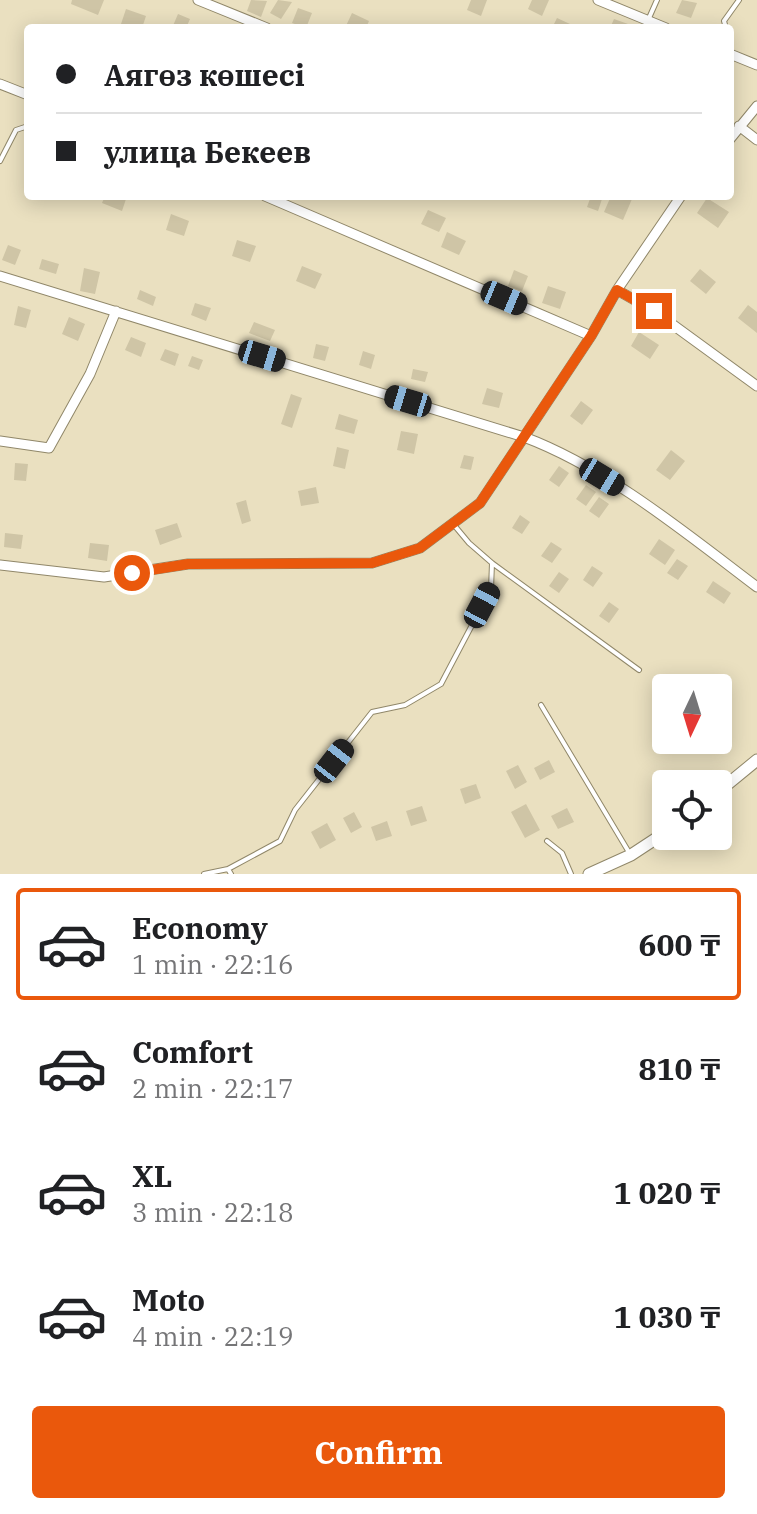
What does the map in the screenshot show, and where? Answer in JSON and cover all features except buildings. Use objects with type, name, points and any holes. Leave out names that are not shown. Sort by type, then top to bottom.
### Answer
[{"type":"street","points":[[198,0],[257,24]]},
{"type":"street","points":[[598,0],[657,24]]},
{"type":"street","points":[[734,56],[757,65]]},
{"type":"street","points":[[0,84],[24,93]]},
{"type":"street","points":[[734,133],[757,106]]},
{"type":"street","points":[[739,126],[757,140]]},
{"type":"street","points":[[274,200],[591,336]]},
{"type":"street","points":[[0,565],[104,577],[188,564],[372,563],[420,548],[480,503],[677,200]]},
{"type":"street","points":[[0,276],[550,447],[653,508],[757,587]]},
{"type":"street","points":[[617,290],[654,311],[757,386]]},
{"type":"street","points":[[0,441],[49,448],[90,374],[116,311]]},
{"type":"street","points":[[732,781],[757,760]]},
{"type":"street","points":[[589,874],[631,855],[652,841]]},
{"type":"lane","points":[[648,20],[657,0]]},
{"type":"lane","points":[[725,24],[739,0]]},
{"type":"lane","points":[[0,161],[16,130],[24,127]]},
{"type":"lane","points":[[453,523],[469,543],[492,563],[639,670]]},
{"type":"lane","points":[[204,874],[230,872],[280,841],[295,810],[372,712],[405,705],[441,684],[491,589],[492,563]]},
{"type":"lane","points":[[541,705],[631,855]]},
{"type":"lane","points":[[547,841],[562,853],[571,874]]},
{"type":"route","points":[[132,573],[188,564],[372,563],[420,548],[480,503],[591,336],[617,290],[654,311]]}]
